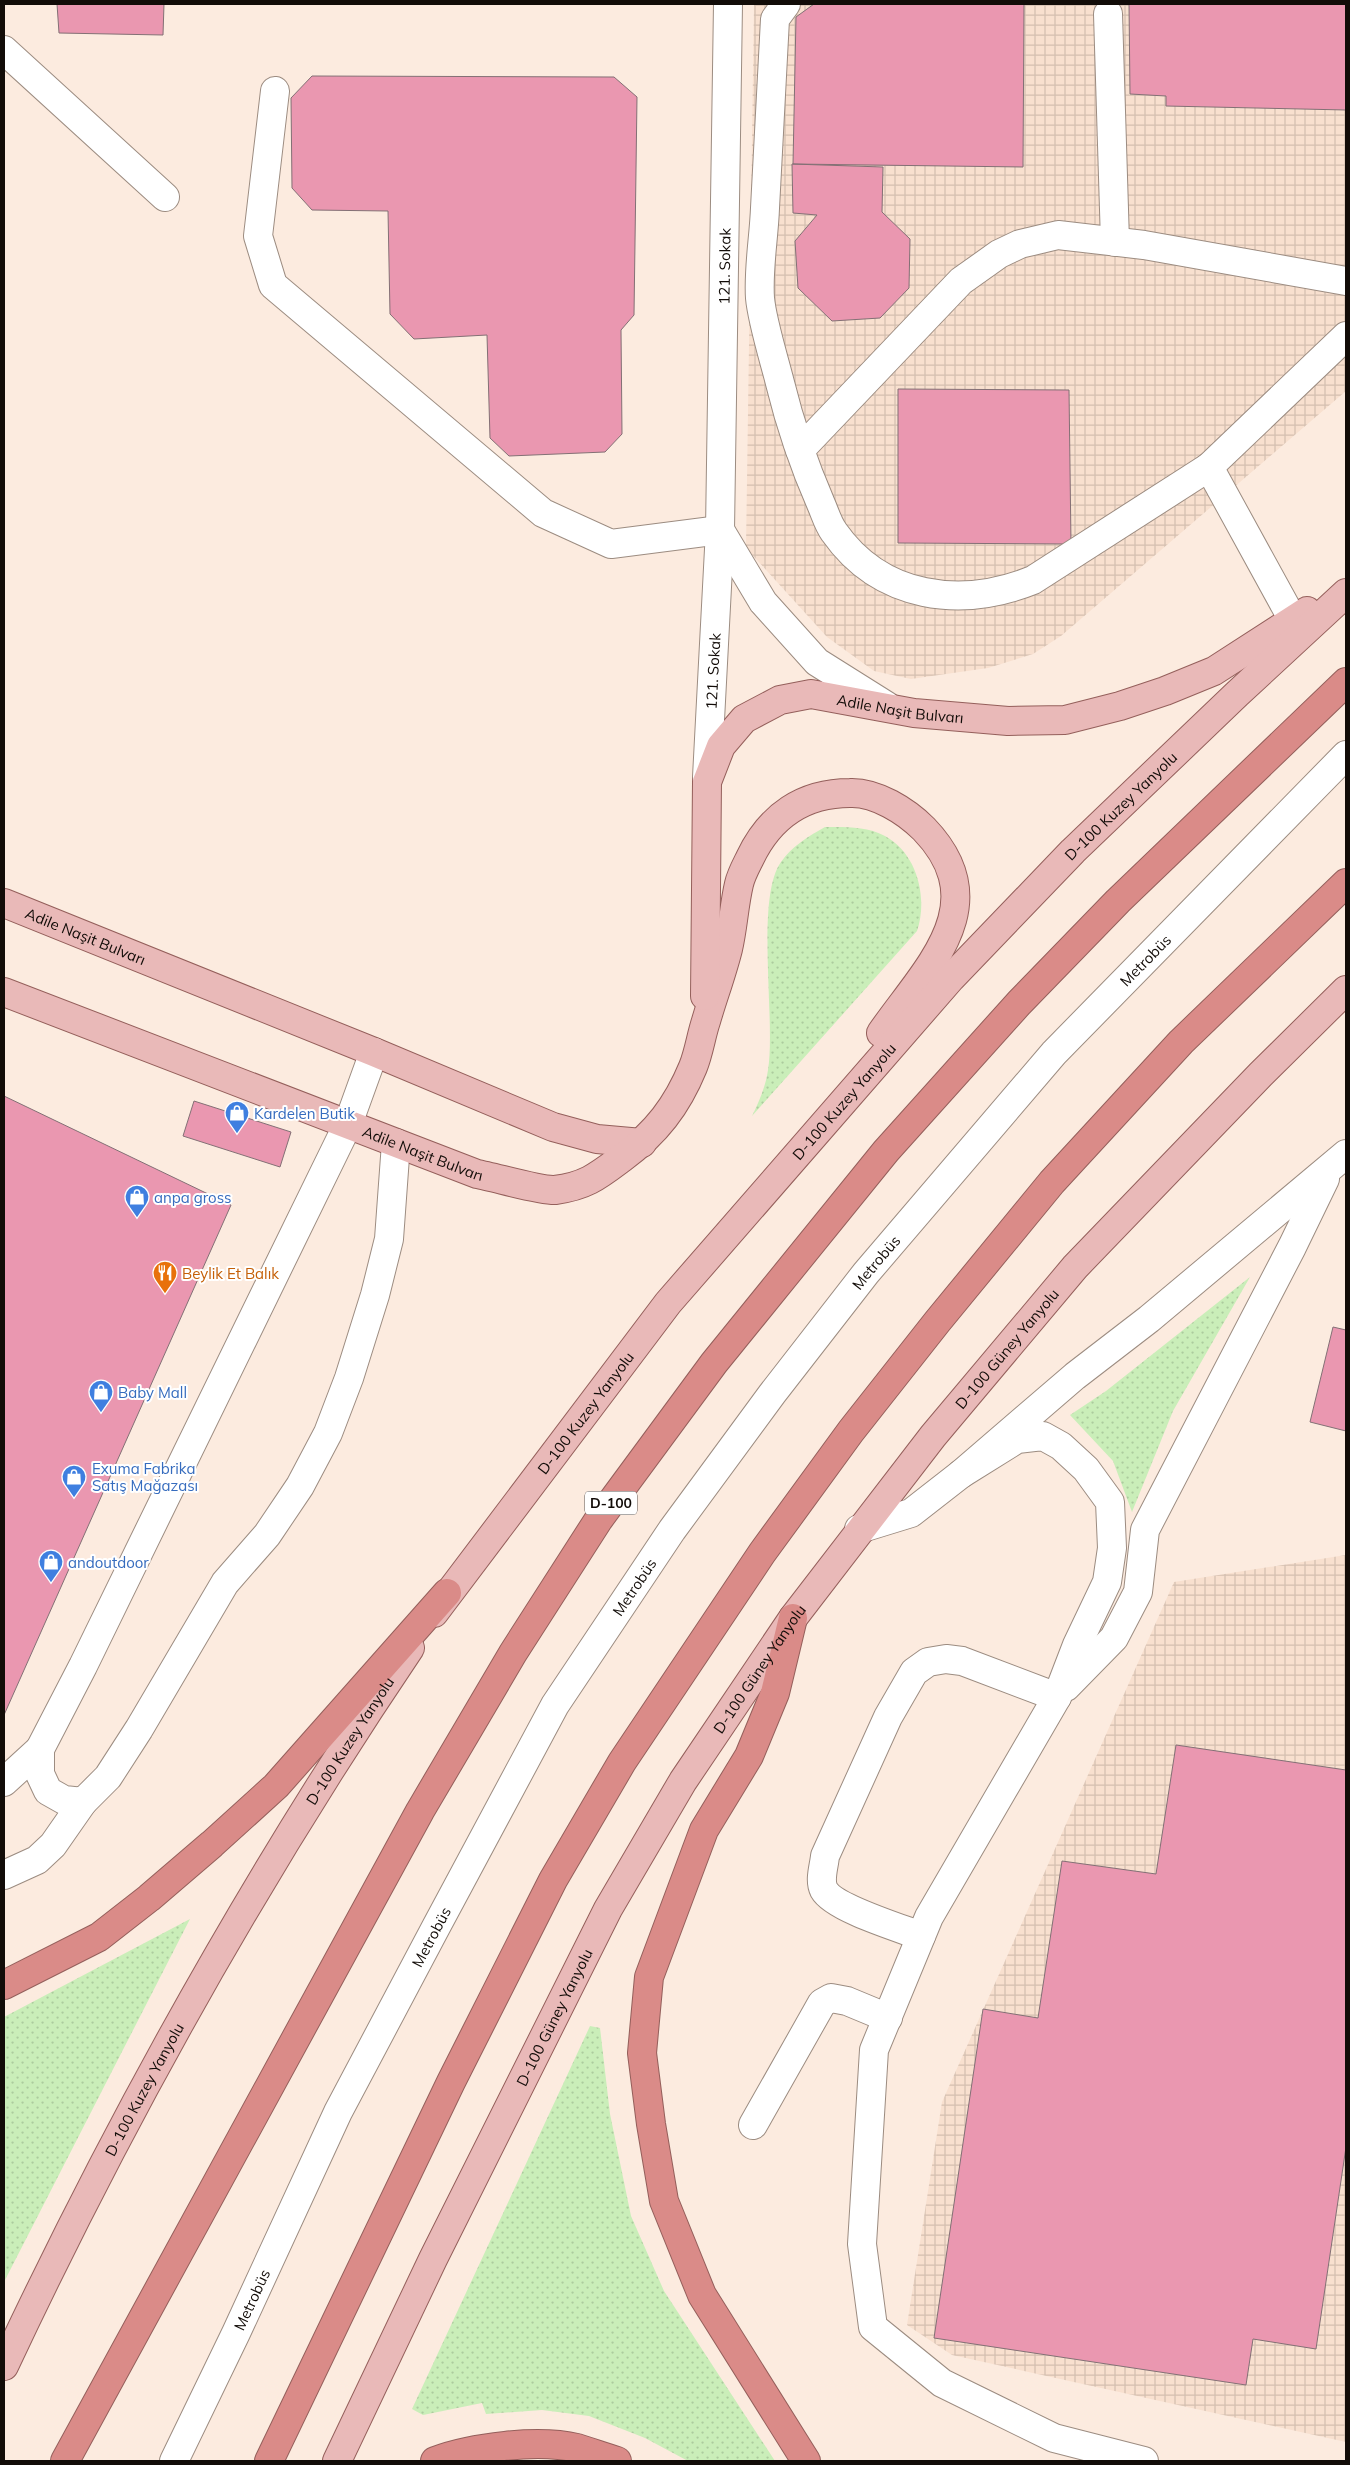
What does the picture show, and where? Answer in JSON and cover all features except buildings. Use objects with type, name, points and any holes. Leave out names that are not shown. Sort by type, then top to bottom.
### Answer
[{"type":"highway","name":"D-100","points":[[65,2461],[420,1811],[513,1653],[599,1519],[714,1363],[886,1151],[1019,1002],[1098,921],[1346,682]]},
{"type":"highway","points":[[270,2461],[451,2082],[553,1880],[622,1762],[762,1554],[851,1431],[937,1322],[1052,1182],[1180,1042],[1346,884]]},
{"type":"highway","points":[[4,1985],[99,1937],[149,1898],[212,1844],[276,1786],[447,1593]]},
{"type":"highway","points":[[793,1618],[775,1693],[749,1756],[704,1830],[649,1977],[642,2053],[651,2124],[664,2201],[698,2286],[758,2387],[806,2461]]},
{"type":"highway","points":[[435,2461],[456,2453],[522,2445],[575,2448],[617,2461]]},
{"type":"main road","name":"Adile Naşit Bulvarı","points":[[705,1023],[707,782],[721,746],[744,719],[780,700],[811,694],[914,712],[1008,721],[1065,720],[1129,703],[1214,671],[1346,586]]},
{"type":"main road","name":"D-100 Kuzey Yanyolu","points":[[4,2366],[169,2042],[266,1870],[351,1735],[447,1593],[668,1303],[950,978],[1073,850],[1346,593]]},
{"type":"main road","name":"Adile Naşit Bulvarı","points":[[4,992],[477,1174],[553,1190],[589,1183],[642,1143],[672,1110],[694,1065],[728,948],[740,881],[759,839],[780,815],[806,800],[833,793],[862,792],[892,805],[918,823],[939,845],[952,872],[956,896],[953,919],[943,948],[797,1154]]},
{"type":"main road","name":"Adile Naşit Bulvarı","points":[[4,903],[374,1052],[553,1127],[597,1138],[642,1143]]},
{"type":"main road","name":"D-100 Güney Yanyolu","points":[[337,2461],[433,2259],[608,1910],[683,1782],[793,1618],[933,1436],[1075,1267],[1254,1081],[1346,990]]},
{"type":"street","name":"121. Sokak","points":[[707,782],[720,530],[728,4]]},
{"type":"street","points":[[786,4],[775,19],[760,299],[785,402],[800,450],[833,531],[851,552],[873,570],[898,583],[924,593],[952,597],[980,596],[1008,590],[1033,580],[1209,467],[1346,336]]},
{"type":"street","points":[[1108,14],[1115,242]]},
{"type":"street","points":[[4,50],[165,197]]},
{"type":"street","points":[[276,91],[258,236],[272,285],[543,514],[611,544],[720,530],[763,602],[817,662],[887,706]]},
{"type":"street","points":[[800,450],[961,281],[979,266],[1020,244],[1058,235],[1115,242],[1346,281]]},
{"type":"street","points":[[1209,467],[1293,620]]},
{"type":"street","name":"Metrobüs","points":[[174,2461],[236,2333],[338,2112],[436,1927],[555,1705],[672,1530],[772,1394],[866,1274],[1054,1053],[1272,832],[1346,754]]},
{"type":"street","name":"Metrobüs","points":[[1272,832],[1346,779]]},
{"type":"street","points":[[4,1782],[40,1749],[83,1666],[348,1124],[374,1052]]},
{"type":"street","points":[[4,1875],[36,1860],[53,1845],[83,1802],[108,1777],[139,1729],[225,1583],[267,1535],[300,1486],[328,1433],[349,1378],[375,1295],[388,1239],[396,1143]]},
{"type":"street","points":[[860,1529],[911,1513],[961,1474],[1075,1376],[1149,1319],[1338,1162]]},
{"type":"street","points":[[1057,1697],[1114,1638],[1138,1592],[1145,1530],[1338,1162]]},
{"type":"street","points":[[961,1474],[1017,1439],[1043,1436],[1061,1446],[1086,1469],[1110,1502],[1112,1548],[1107,1582],[1077,1645],[1057,1697],[929,1917],[874,2050],[862,2244],[873,2327],[942,2383],[1054,2438],[1144,2461]]},
{"type":"street","points":[[921,1936],[848,1908],[829,1896],[821,1880],[825,1856],[888,1717],[914,1672],[928,1662],[946,1659],[962,1661],[1057,1697]]},
{"type":"street","points":[[40,1749],[40,1774],[48,1791],[64,1800],[83,1802]]},
{"type":"street","points":[[753,2125],[822,2003],[831,1998],[847,2001],[888,2018]]},
{"type":"shaded area","points":[[754,4],[1346,4],[1346,391],[1061,636],[1033,654],[988,668],[911,679],[874,671],[827,637],[746,548]]},
{"type":"shaded area","points":[[1346,1555],[1346,2442],[952,2355],[907,2325],[942,2102],[1174,1582]]},
{"type":"green space","points":[[825,827],[871,830],[885,836],[905,854],[918,878],[921,905],[917,931],[752,1116],[766,1082],[770,1048],[768,931],[769,903],[773,879],[781,862],[790,851]]},
{"type":"green space","points":[[1250,1277],[1173,1411],[1132,1512],[1113,1461],[1070,1415],[1106,1391]]},
{"type":"green space","points":[[190,1919],[4,2282],[4,2017]]},
{"type":"green space","points":[[590,2026],[600,2028],[610,2114],[631,2216],[664,2291],[775,2461],[688,2461],[645,2438],[589,2416],[542,2410],[486,2414],[482,2403],[423,2415],[412,2409]]},
{"type":"place","name":"Kardelen Butik","points":[[237,1134]]},
{"type":"place","name":"anpa gross","points":[[137,1218]]},
{"type":"place","name":"Beylik Et Balık","points":[[165,1294]]},
{"type":"place","name":"Baby Mall","points":[[101,1413]]},
{"type":"place","name":"Exuma Fabrika Satış Mağazası","points":[[74,1498]]},
{"type":"place","name":"andoutdoor","points":[[51,1583]]}]
